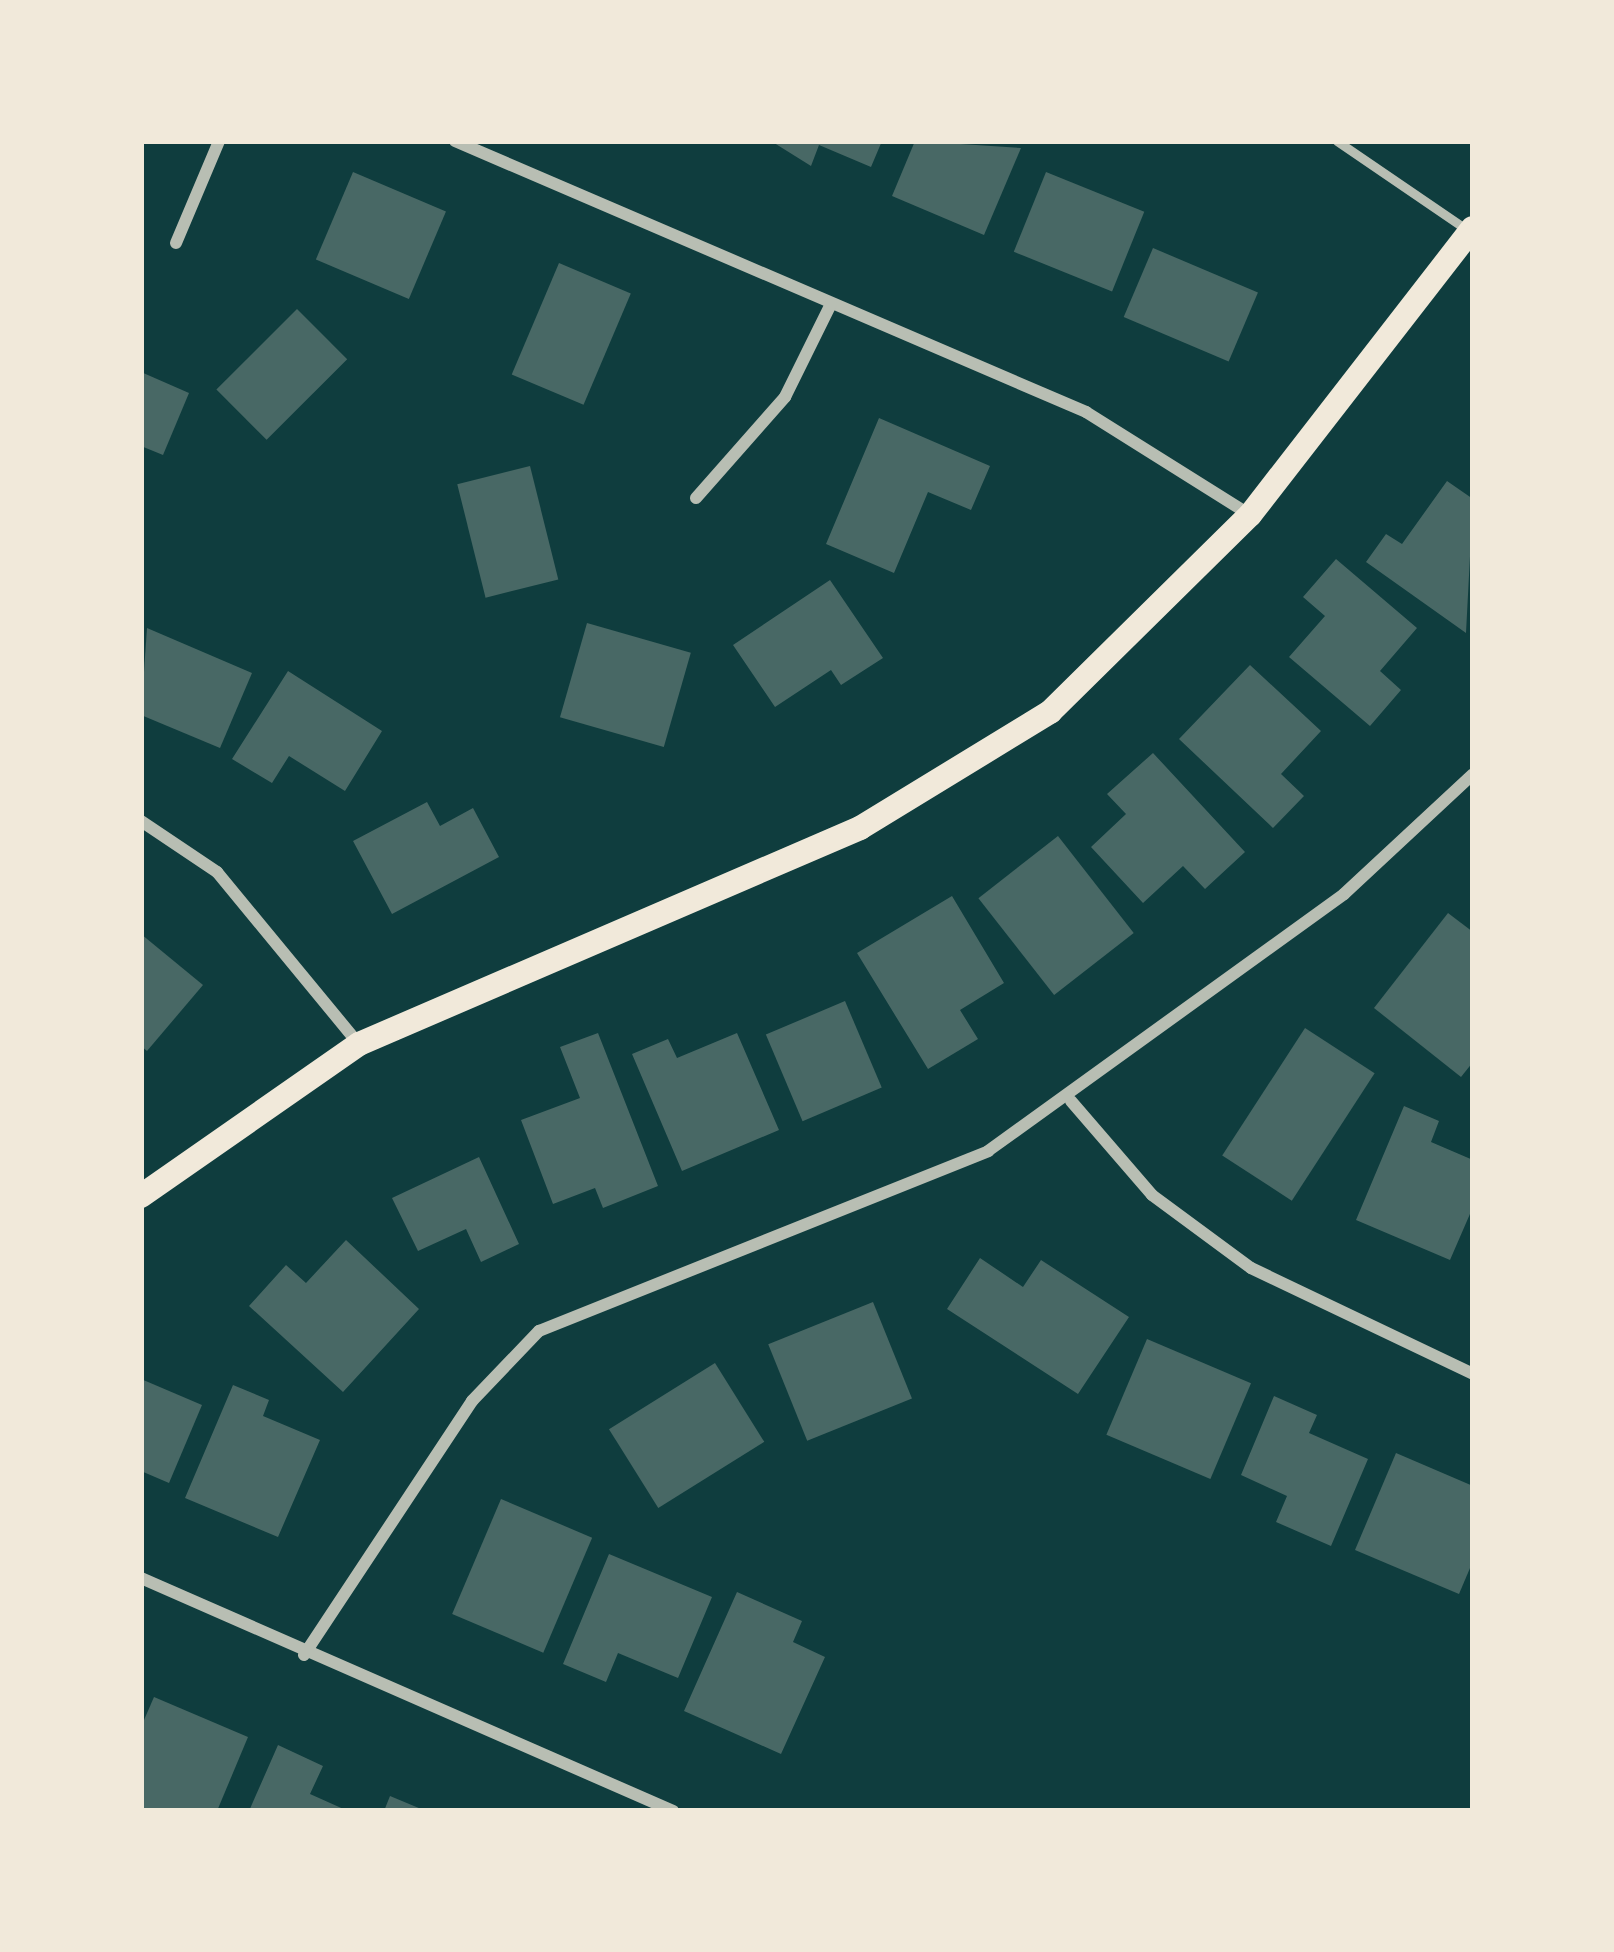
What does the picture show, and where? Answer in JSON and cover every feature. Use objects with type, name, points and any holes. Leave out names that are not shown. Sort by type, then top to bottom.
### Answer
[{"type":"main road","points":[[141,1196],[359,1044],[860,828],[1050,712],[1250,515],[1472,230]]},
{"type":"street","points":[[176,243],[218,141]]},
{"type":"street","points":[[455,141],[1145,442],[1250,515]]},
{"type":"street","points":[[696,499],[785,397],[831,304]]},
{"type":"street","points":[[304,1655],[472,1401],[539,1331],[946,1170],[1071,1101],[1344,894],[1473,774]]},
{"type":"street","points":[[141,820],[217,872],[359,1044]]},
{"type":"street","points":[[1071,1101],[1152,1195],[1251,1268],[1473,1374]]},
{"type":"street","points":[[141,1578],[304,1655],[673,1811]]},
{"type":"lane","points":[[1337,141],[1472,230]]},
{"type":"building","points":[[771,141],[882,141],[871,167],[819,145],[811,166]]},
{"type":"building","points":[[915,141],[1021,148],[984,235],[892,196]]},
{"type":"building","points":[[353,172],[446,211],[409,299],[316,259]]},
{"type":"building","points":[[1046,172],[1144,212],[1112,291],[1014,252]]},
{"type":"building","points":[[1153,248],[1258,293],[1229,362],[1124,317]]},
{"type":"building","points":[[559,263],[631,293],[584,405],[512,374]]},
{"type":"building","points":[[297,309],[347,359],[267,440],[216,390]]},
{"type":"building","points":[[141,372],[189,393],[163,455],[141,446]]},
{"type":"building","points":[[879,418],[990,466],[971,510],[928,492],[894,573],[826,544]]},
{"type":"building","points":[[530,466],[558,580],[486,598],[457,484]]},
{"type":"building","points":[[1447,481],[1473,499],[1466,633],[1366,562],[1386,534],[1402,544]]},
{"type":"building","points":[[1336,559],[1417,628],[1380,671],[1401,690],[1370,726],[1289,657],[1325,616],[1303,597]]},
{"type":"building","points":[[830,580],[883,658],[841,685],[831,670],[775,707],[733,645]]},
{"type":"building","points":[[587,623],[691,653],[664,747],[560,717]]},
{"type":"building","points":[[147,628],[252,673],[220,748],[141,715]]},
{"type":"building","points":[[1250,665],[1321,731],[1281,774],[1304,796],[1273,828],[1179,739]]},
{"type":"building","points":[[288,671],[382,731],[345,791],[289,756],[272,783],[232,759]]},
{"type":"building","points":[[1153,753],[1245,852],[1205,889],[1183,866],[1143,903],[1091,847],[1126,814],[1107,794]]},
{"type":"building","points":[[427,802],[440,826],[473,808],[499,857],[392,914],[353,841]]},
{"type":"building","points":[[1058,836],[1134,933],[1054,995],[978,898]]},
{"type":"building","points":[[952,896],[1004,983],[960,1010],[978,1039],[928,1069],[857,953]]},
{"type":"building","points":[[1448,913],[1473,932],[1473,1062],[1461,1077],[1374,1008]]},
{"type":"building","points":[[141,934],[203,985],[147,1051],[141,1046]]},
{"type":"building","points":[[845,1001],[882,1088],[803,1121],[766,1035]]},
{"type":"building","points":[[1305,1028],[1375,1073],[1292,1201],[1222,1155]]},
{"type":"building","points":[[598,1033],[658,1186],[603,1208],[595,1188],[553,1204],[521,1120],[580,1098],[560,1047]]},
{"type":"building","points":[[737,1033],[779,1130],[682,1171],[632,1054],[668,1039],[677,1058]]},
{"type":"building","points":[[1404,1106],[1439,1121],[1431,1142],[1473,1160],[1473,1207],[1450,1260],[1356,1220]]},
{"type":"building","points":[[479,1157],[519,1244],[481,1262],[466,1229],[418,1251],[392,1198]]},
{"type":"building","points":[[346,1240],[419,1309],[343,1392],[249,1306],[286,1265],[306,1283]]},
{"type":"building","points":[[980,1258],[1023,1287],[1041,1260],[1129,1317],[1078,1394],[947,1309]]},
{"type":"building","points":[[873,1302],[912,1398],[807,1441],[768,1344]]},
{"type":"building","points":[[1147,1339],[1251,1383],[1210,1479],[1106,1435]]},
{"type":"building","points":[[715,1363],[764,1442],[658,1508],[609,1429]]},
{"type":"building","points":[[141,1379],[202,1405],[169,1483],[141,1471]]},
{"type":"building","points":[[233,1385],[269,1400],[263,1416],[320,1440],[278,1537],[185,1498]]},
{"type":"building","points":[[1274,1396],[1317,1415],[1309,1433],[1368,1459],[1331,1546],[1276,1522],[1287,1496],[1241,1475]]},
{"type":"building","points":[[1396,1453],[1473,1486],[1473,1561],[1459,1594],[1355,1550]]},
{"type":"building","points":[[501,1499],[592,1538],[543,1653],[452,1614]]},
{"type":"building","points":[[609,1554],[712,1597],[678,1678],[618,1653],[606,1682],[563,1664]]},
{"type":"building","points":[[737,1592],[802,1621],[793,1642],[825,1657],[781,1754],[684,1711]]},
{"type":"building","points":[[154,1697],[248,1737],[217,1811],[141,1811],[141,1727]]},
{"type":"building","points":[[278,1745],[323,1766],[310,1794],[348,1811],[249,1811]]},
{"type":"building","points":[[390,1796],[426,1811],[384,1811]]}]
